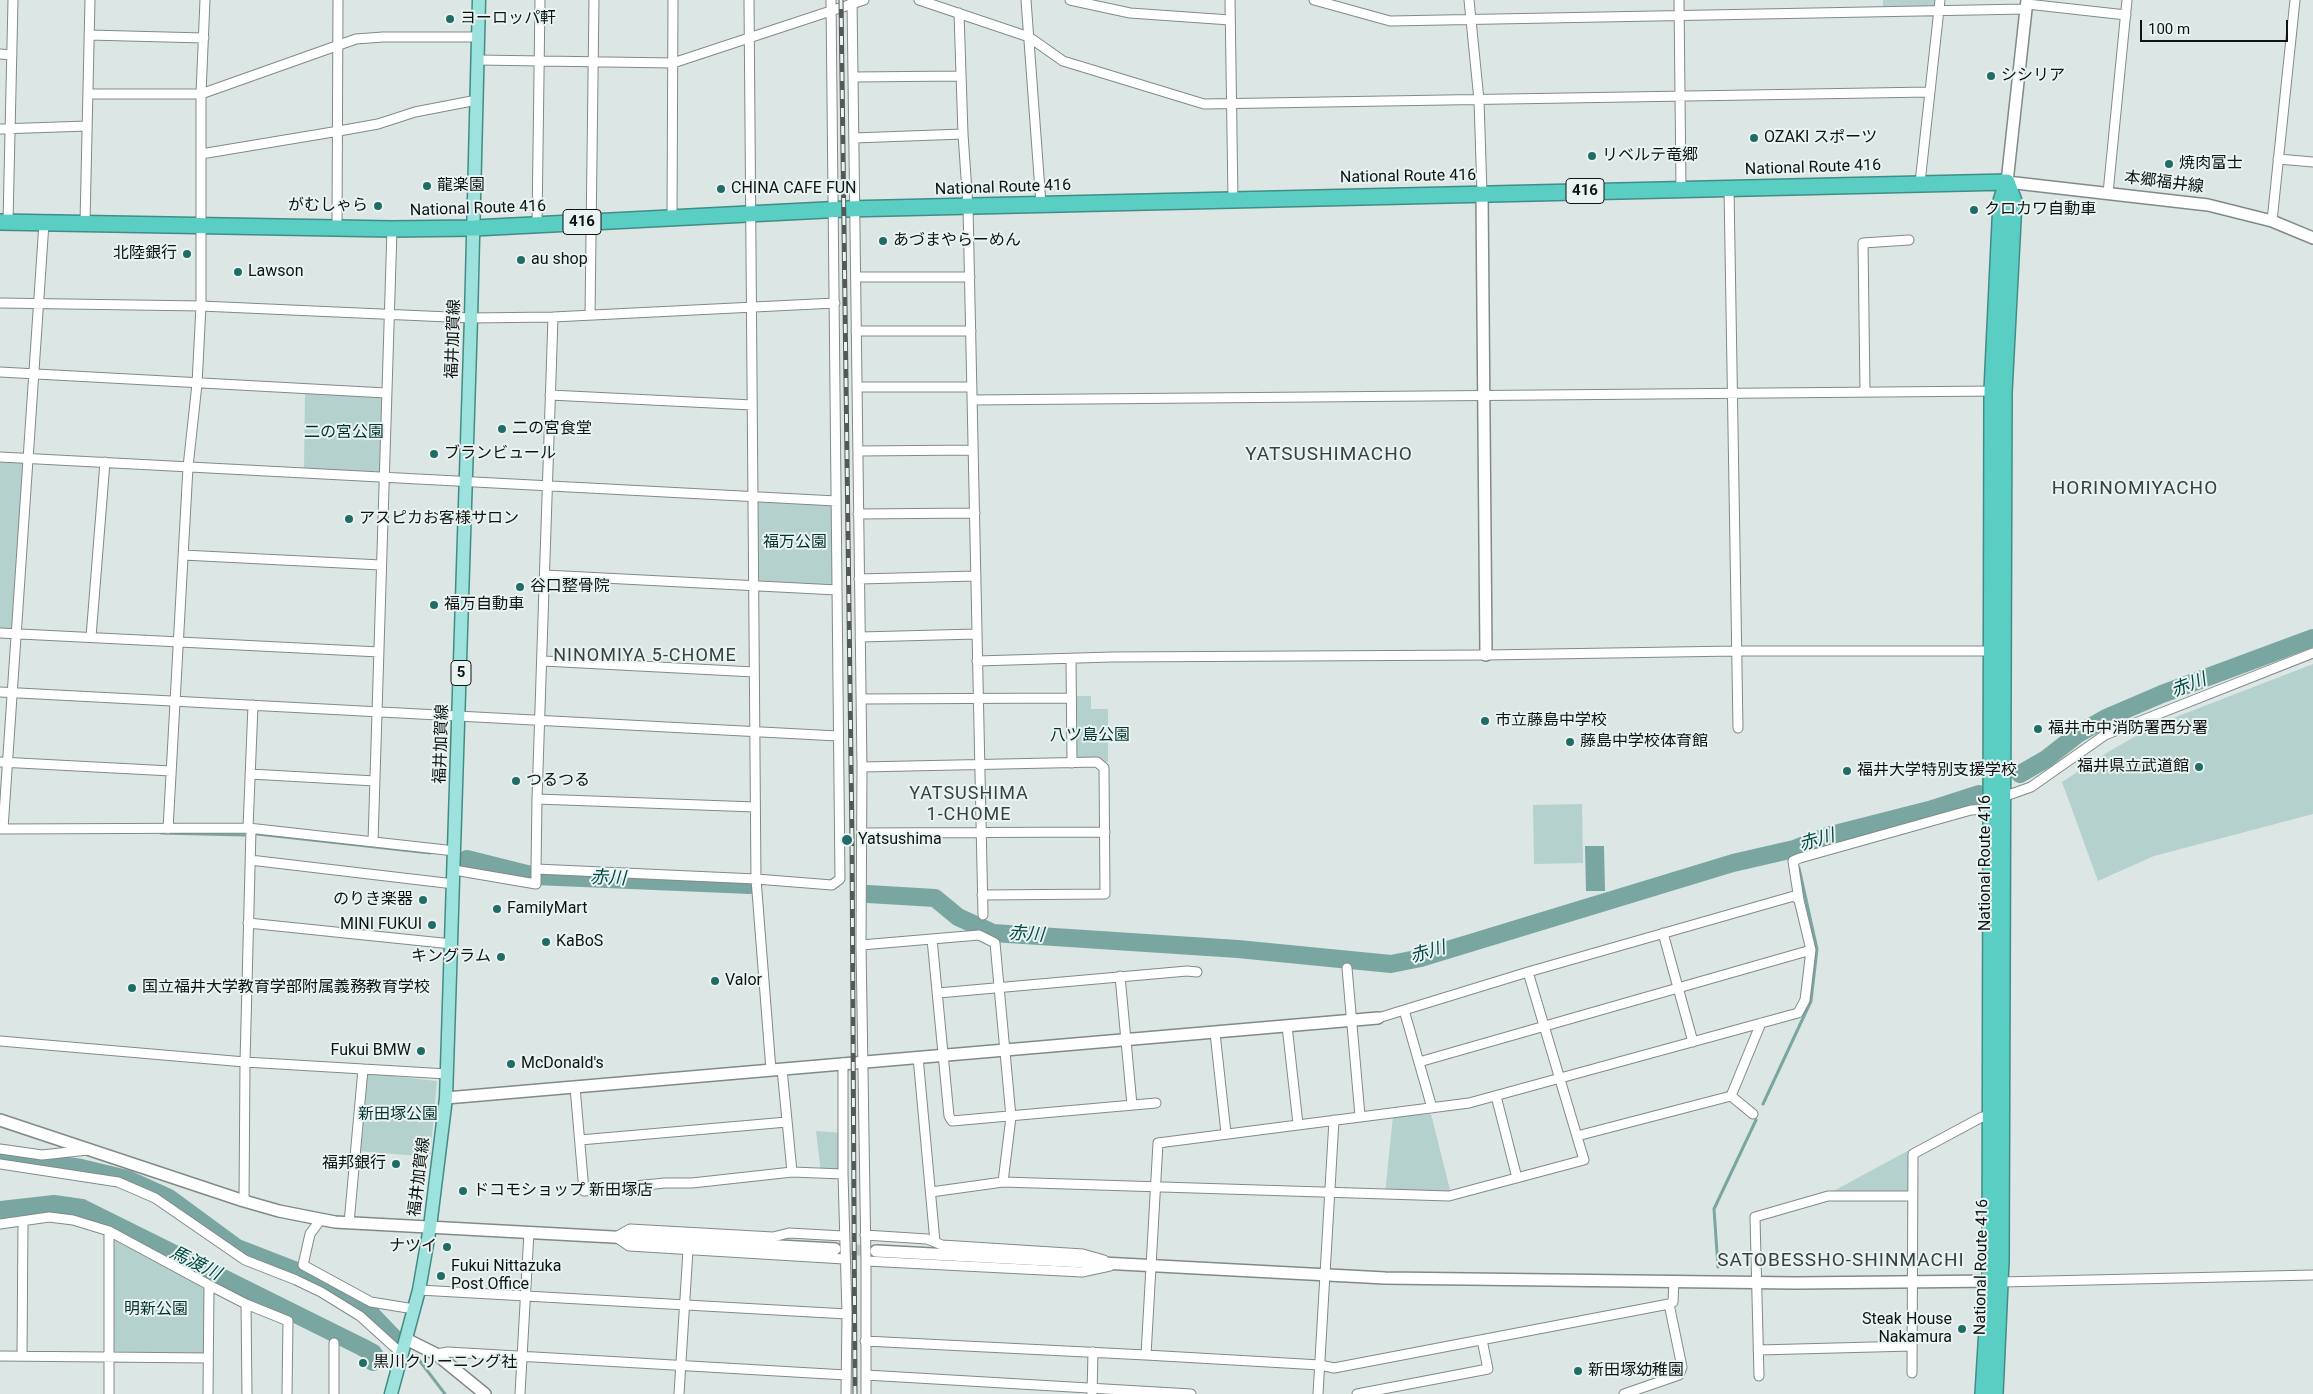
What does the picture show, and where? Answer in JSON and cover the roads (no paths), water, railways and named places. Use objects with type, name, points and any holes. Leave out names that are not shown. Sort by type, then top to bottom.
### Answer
[{"type":"highway","name":"National Route 416","points":[[4,222],[392,229],[474,228],[855,209],[2007,182],[2014,201],[1998,391],[1995,802],[1995,1394]]},
{"type":"highway","name":"National Route 416","points":[[1983,1394],[1996,1281]]},
{"type":"main road","name":"福井加賀線","points":[[394,1392],[419,1290],[430,1227],[446,1098],[478,100],[479,0]]},
{"type":"street","points":[[4,222],[10,129],[13,0]]},
{"type":"street","points":[[85,222],[90,0]]},
{"type":"street","points":[[168,829],[188,467],[197,384],[202,226],[201,94],[205,0]]},
{"type":"street","points":[[338,0],[338,228]]},
{"type":"street","points":[[537,225],[540,0]]},
{"type":"street","points":[[590,315],[594,0]]},
{"type":"street","points":[[672,218],[673,0]]},
{"type":"street","points":[[749,0],[756,879],[777,1069],[788,1122],[792,1172]]},
{"type":"street","points":[[536,869],[756,879],[832,885],[840,879],[831,0]]},
{"type":"street","points":[[478,60],[673,63],[831,12],[852,2],[864,0]]},
{"type":"street","points":[[919,0],[1029,37],[1063,61],[1204,104],[1930,92]]},
{"type":"street","points":[[1026,0],[1041,204]]},
{"type":"street","points":[[1070,0],[1130,13],[1230,20]]},
{"type":"street","points":[[1230,0],[1233,199]]},
{"type":"street","points":[[1314,0],[1390,21],[1939,10],[2027,4],[2126,15]]},
{"type":"street","points":[[1469,0],[1479,100],[1482,193],[1486,655]]},
{"type":"street","points":[[1680,0],[1681,189]]},
{"type":"street","points":[[1920,183],[1940,0]]},
{"type":"street","points":[[2108,193],[2127,0]]},
{"type":"street","points":[[2272,222],[2296,0]]},
{"type":"street","points":[[852,2],[862,768],[861,945],[866,1394]]},
{"type":"street","points":[[2007,182],[2027,4]]},
{"type":"street","points":[[959,13],[970,277],[982,915]]},
{"type":"street","points":[[89,35],[204,38]]},
{"type":"street","points":[[88,94],[201,94],[356,39],[383,37],[478,37]]},
{"type":"street","points":[[0,54],[12,55]]},
{"type":"street","points":[[853,77],[961,76]]},
{"type":"street","points":[[201,154],[378,124],[415,112],[478,100]]},
{"type":"street","points":[[0,129],[87,126]]},
{"type":"street","points":[[854,138],[963,134]]},
{"type":"street","points":[[2278,159],[2313,162]]},
{"type":"street","name":"本郷福井線","points":[[2007,182],[2208,204],[2272,222],[2313,238]]},
{"type":"street","points":[[1729,188],[1738,728]]},
{"type":"street","points":[[44,223],[11,692],[3,763],[1,829],[249,828],[455,851]]},
{"type":"street","points":[[373,842],[392,229]]},
{"type":"street","points":[[1865,391],[1863,243],[1909,240]]},
{"type":"street","points":[[856,278],[970,277]]},
{"type":"street","points":[[0,303],[200,306],[388,316],[471,318],[553,317],[835,303]]},
{"type":"street","points":[[454,870],[536,884],[537,799],[546,575],[553,317]]},
{"type":"street","points":[[856,331],[971,331]]},
{"type":"street","points":[[0,372],[386,393]]},
{"type":"street","points":[[857,387],[972,387]]},
{"type":"street","points":[[972,400],[1998,391]]},
{"type":"street","points":[[550,395],[752,405]]},
{"type":"street","points":[[858,450],[973,450]]},
{"type":"street","points":[[0,457],[836,501]]},
{"type":"street","points":[[91,637],[105,462]]},
{"type":"street","points":[[858,514],[974,512]]},
{"type":"street","points":[[183,555],[381,565]]},
{"type":"street","points":[[546,575],[837,590]]},
{"type":"street","points":[[859,579],[976,576]]},
{"type":"street","points":[[0,632],[379,652]]},
{"type":"street","points":[[860,637],[977,634]]},
{"type":"street","points":[[977,661],[1131,657],[1486,655],[1736,651],[1997,651]]},
{"type":"street","points":[[1146,1354],[1158,1143],[1469,1103],[1798,1013],[1805,1000],[1811,950],[1799,900],[1793,862],[1800,858],[1995,802],[2031,786],[2092,742],[2112,732],[2313,653]]},
{"type":"street","points":[[1071,659],[1072,763]]},
{"type":"street","points":[[543,660],[754,672]]},
{"type":"street","points":[[0,692],[838,736]]},
{"type":"street","points":[[861,700],[1071,698]]},
{"type":"street","points":[[244,1201],[249,828],[253,705]]},
{"type":"street","points":[[862,768],[1097,762],[1104,768],[1105,894],[982,895]]},
{"type":"street","points":[[3,763],[171,771]]},
{"type":"street","points":[[250,774],[375,781]]},
{"type":"street","points":[[537,799],[755,807]]},
{"type":"street","points":[[862,834],[1105,832]]},
{"type":"street","points":[[250,860],[454,884]]},
{"type":"street","points":[[446,1098],[1378,1018],[1528,972],[1794,896],[1799,900]]},
{"type":"street","points":[[248,923],[452,944]]},
{"type":"street","points":[[1663,933],[1693,1042]]},
{"type":"street","points":[[861,945],[980,935],[995,943],[1011,1116],[1003,1182]]},
{"type":"street","points":[[932,939],[949,1116],[952,1121],[1156,1103]]},
{"type":"street","points":[[1419,1062],[1811,950]]},
{"type":"street","points":[[1347,968],[1360,1116]]},
{"type":"street","points":[[938,993],[1120,976],[1187,971],[1197,972]]},
{"type":"street","points":[[931,1192],[1003,1182],[1155,1185],[1449,1196],[1584,1160],[1528,972]]},
{"type":"street","points":[[1120,976],[1132,1105]]},
{"type":"street","points":[[1404,1010],[1432,1108]]},
{"type":"street","points":[[1731,1096],[1761,1023]]},
{"type":"street","points":[[1287,1026],[1298,1124]]},
{"type":"street","points":[[1215,1033],[1226,1133]]},
{"type":"street","points":[[0,1041],[245,1062],[447,1074]]},
{"type":"street","points":[[918,1057],[935,1242]]},
{"type":"street","points":[[843,1064],[842,1174],[847,1314],[846,1394]]},
{"type":"street","points":[[349,1223],[363,1069]]},
{"type":"street","points":[[575,1087],[584,1191],[665,1183],[692,1184],[792,1172],[842,1174]]},
{"type":"street","points":[[1496,1096],[1517,1178]]},
{"type":"street","points":[[1731,1096],[1753,1114]]},
{"type":"street","points":[[1577,1136],[1731,1096]]},
{"type":"street","points":[[1912,1374],[1913,1154],[1982,1117],[1996,1118]]},
{"type":"street","points":[[0,1120],[244,1201],[279,1211],[321,1219],[349,1223],[835,1249]]},
{"type":"street","points":[[1318,1394],[1334,1120]]},
{"type":"street","points":[[580,1140],[788,1122]]},
{"type":"street","points":[[0,1149],[42,1155],[88,1150]]},
{"type":"street","points":[[0,1164],[118,1182],[155,1198],[245,1260],[305,1284],[360,1316],[404,1346],[436,1354],[448,1352],[846,1375]]},
{"type":"street","points":[[1759,1376],[1754,1217],[1828,1196],[1913,1196]]},
{"type":"street","points":[[0,1224],[62,1218],[109,1231],[246,1304],[288,1321],[287,1394]]},
{"type":"street","points":[[321,1219],[310,1234],[303,1265],[371,1302],[414,1309]]},
{"type":"street","points":[[22,1222],[22,1356]]},
{"type":"street","points":[[616,1237],[630,1229],[773,1237],[789,1233],[844,1236]]},
{"type":"street","points":[[109,1231],[109,1394]]},
{"type":"street","points":[[520,1394],[528,1232]]},
{"type":"street","points":[[865,1236],[927,1239],[942,1245],[1083,1254],[1119,1265]]},
{"type":"street","points":[[616,1237],[629,1246],[844,1259]]},
{"type":"street","points":[[679,1394],[688,1250]]},
{"type":"street","points":[[876,1251],[1385,1278],[1756,1282],[1996,1281],[2313,1275]]},
{"type":"street","points":[[866,1261],[1082,1272],[1119,1265]]},
{"type":"street","points":[[865,1341],[1146,1354],[1320,1365],[1334,1368],[1668,1304],[1673,1302],[1674,1281]]},
{"type":"street","points":[[208,1394],[209,1285]]},
{"type":"street","points":[[419,1290],[847,1314]]},
{"type":"street","points":[[246,1304],[248,1394]]},
{"type":"street","points":[[1624,1394],[1679,1375],[1682,1367],[1668,1304]]},
{"type":"street","points":[[1357,1394],[1488,1369],[1482,1340]]},
{"type":"street","points":[[334,1343],[334,1394]]},
{"type":"street","points":[[1758,1350],[1912,1346]]},
{"type":"street","points":[[1092,1391],[1093,1352]]},
{"type":"street","points":[[436,1354],[485,1394]]},
{"type":"street","points":[[0,1356],[208,1358]]},
{"type":"street","points":[[866,1376],[1092,1391],[1191,1394]]},
{"type":"waterway","name":"赤川","points":[[2020,774],[2046,759],[2078,734],[2106,718],[2162,694],[2313,638]]},
{"type":"waterway","name":"赤川","points":[[868,894],[935,898],[958,917],[993,933],[1238,949],[1391,964],[1421,958],[1733,863],[1794,849],[1827,836],[1929,810],[1979,794]]},
{"type":"waterway","points":[[161,833],[244,835]]},
{"type":"waterway","points":[[257,834],[430,853]]},
{"type":"waterway","name":"赤川","points":[[467,859],[535,876],[750,885]]},
{"type":"waterway","points":[[1763,1104],[1811,1001],[1817,949],[1799,868]]},
{"type":"waterway","points":[[1718,1267],[1714,1209],[1756,1120]]},
{"type":"waterway","points":[[0,1156],[81,1168],[127,1179],[169,1198],[237,1248],[317,1279],[371,1314],[393,1337]]},
{"type":"waterway","name":"馬渡川","points":[[0,1210],[54,1204],[82,1208],[362,1347],[373,1353],[375,1356],[373,1362]]},
{"type":"waterway","points":[[416,1356],[445,1394]]},
{"type":"tunnel","points":[[835,1249],[876,1251]]},
{"type":"railway","points":[[841,0],[852,839],[855,1394]]},
{"type":"place","name":"ヨーロッパ軒","points":[[450,19]]},
{"type":"place","name":"シシリア","points":[[1991,76]]},
{"type":"place","name":"OZAKI スポーツ","points":[[1754,138]]},
{"type":"place","name":"リベルテ竜郷","points":[[1592,156]]},
{"type":"place","name":"焼肉富士","points":[[2169,164]]},
{"type":"place","name":"龍楽園","points":[[427,186]]},
{"type":"place","name":"CHINA CAFE FUN","points":[[721,189]]},
{"type":"place","name":"がむしゃら","points":[[378,206]]},
{"type":"place","name":"クロカワ自動車","points":[[1974,210]]},
{"type":"place","name":"あづまやらーめん","points":[[883,241]]},
{"type":"place","name":"北陸銀行","points":[[187,254]]},
{"type":"place","name":"au shop","points":[[521,260]]},
{"type":"place","name":"Lawson","points":[[238,272]]},
{"type":"place","name":"二の宮食堂","points":[[502,429]]},
{"type":"place","name":"ブランビュール","points":[[434,454]]},
{"type":"place","name":"アスピカお客様サロン","points":[[349,519]]},
{"type":"place","name":"谷口整骨院","points":[[520,587]]},
{"type":"place","name":"福万自動車","points":[[434,605]]},
{"type":"place","name":"市立藤島中学校","points":[[1485,721]]},
{"type":"place","name":"福井市中消防署西分署","points":[[2038,729]]},
{"type":"place","name":"藤島中学校体育館","points":[[1570,742]]},
{"type":"place","name":"福井県立武道館","points":[[2199,767]]},
{"type":"place","name":"福井大学特別支援学校","points":[[1847,771]]},
{"type":"place","name":"つるつる","points":[[516,781]]},
{"type":"place","name":"Yatsushima","points":[[847,840]]},
{"type":"place","name":"のりき楽器","points":[[423,900]]},
{"type":"place","name":"FamilyMart","points":[[497,909]]},
{"type":"place","name":"MINI FUKUI","points":[[432,925]]},
{"type":"place","name":"KaBoS","points":[[546,942]]},
{"type":"place","name":"キングラム","points":[[501,957]]},
{"type":"place","name":"Valor","points":[[715,981]]},
{"type":"place","name":"国立福井大学教育学部附属義務教育学校","points":[[132,988]]},
{"type":"place","name":"Fukui BMW","points":[[421,1051]]},
{"type":"place","name":"McDonald's","points":[[511,1064]]},
{"type":"place","name":"福邦銀行","points":[[396,1164]]},
{"type":"place","name":"ドコモショップ 新田塚店","points":[[463,1191]]},
{"type":"place","name":"ナツイ","points":[[447,1247]]},
{"type":"place","name":"Fukui Nittazuka Post Office","points":[[441,1276]]},
{"type":"place","name":"Steak House Nakamura","points":[[1962,1329]]},
{"type":"place","name":"黒川クリーニング社","points":[[363,1363]]},
{"type":"place","name":"新田塚幼稚園","points":[[1578,1371]]},
{"type":"district","name":"YATSUSHIMACHO","points":[[1329,455]]},
{"type":"district","name":"HORINOMIYACHO","points":[[2135,489]]},
{"type":"district","name":"NINOMIYA 5-CHOME","points":[[645,656]]},
{"type":"district","name":"YATSUSHIMA 1-CHOME","points":[[969,804]]},
{"type":"district","name":"SATOBESSHO-SHINMACHI","points":[[1841,1261]]},
{"type":"park label","name":"二の宮公園","points":[[344,433]]},
{"type":"park label","name":"福万公園","points":[[795,543]]},
{"type":"park label","name":"八ツ島公園","points":[[1090,736]]},
{"type":"park label","name":"新田塚公園","points":[[398,1115]]},
{"type":"park label","name":"明新公園","points":[[156,1310]]}]
